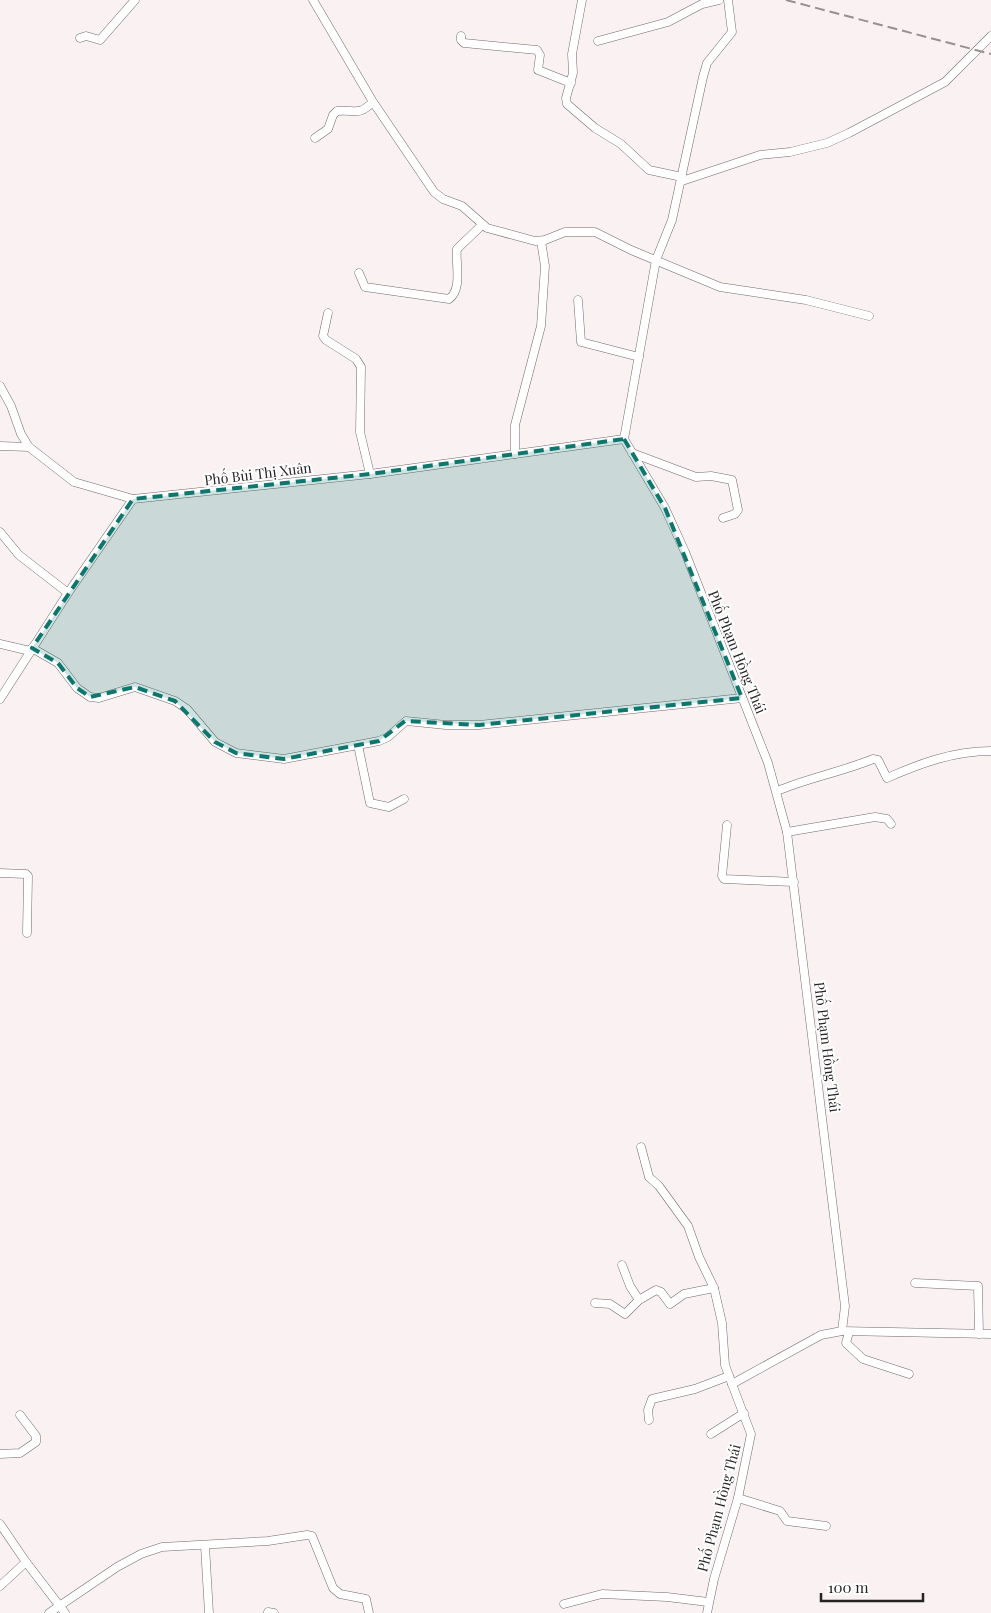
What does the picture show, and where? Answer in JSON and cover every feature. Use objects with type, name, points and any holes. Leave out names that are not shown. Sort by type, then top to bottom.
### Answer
[{"type":"street","points":[[80,38],[86,36],[100,40],[135,0]]},
{"type":"street","points":[[313,0],[373,102],[434,192],[443,199],[462,206],[482,225],[528,240],[541,241],[566,232],[588,231],[604,235],[624,247],[727,289],[806,300],[869,316]]},
{"type":"street","points":[[582,0],[572,54],[574,73],[566,101],[595,128],[617,141],[649,170],[682,179],[760,156],[790,152],[827,143],[945,82],[991,36]]},
{"type":"street","points":[[598,42],[668,22],[702,4],[719,0]]},
{"type":"street","points":[[624,439],[656,260],[672,220],[707,63],[732,32],[728,0]]},
{"type":"street","points":[[461,36],[460,40],[464,44],[537,50],[540,55],[538,70],[571,83]]},
{"type":"street","points":[[315,138],[328,129],[333,115],[337,111],[363,111],[373,102]]},
{"type":"street","points":[[359,273],[365,287],[370,289],[394,290],[449,299],[453,296],[457,279],[457,249],[482,225]]},
{"type":"street","points":[[515,454],[516,425],[540,326],[544,271],[541,241]]},
{"type":"street","points":[[578,300],[580,342],[639,357]]},
{"type":"street","points":[[328,313],[323,336],[326,340],[356,359],[361,367],[360,432],[370,474]]},
{"type":"street","points":[[0,386],[12,406],[21,434],[29,447],[74,482],[133,499],[68,593],[0,699]]},
{"type":"street","name":"Phố Bùi Thị Xuân","points":[[133,499],[370,474],[624,439]]},
{"type":"street","name":"Phố Phạm Hồng Thái","points":[[624,439],[665,508],[685,552],[776,791],[787,832],[845,1306],[846,1331]]},
{"type":"street","points":[[0,446],[29,447]]},
{"type":"street","points":[[632,453],[696,477],[711,476],[732,480],[738,510],[735,514],[723,518]]},
{"type":"street","points":[[0,532],[19,555],[68,593]]},
{"type":"street","points":[[0,644],[31,650],[58,663],[77,688],[90,697],[99,698],[135,687],[175,701],[187,709],[215,742],[236,753],[284,759],[384,740],[406,721],[446,725],[479,725],[742,698]]},
{"type":"street","points":[[358,745],[370,803],[389,807],[404,799]]},
{"type":"street","points":[[776,791],[809,779],[843,772],[873,759],[878,760],[887,778],[934,758],[945,758],[968,751],[991,751]]},
{"type":"street","points":[[787,832],[875,817],[887,819],[891,824]]},
{"type":"street","points":[[727,825],[726,854],[722,876],[724,879],[794,882]]},
{"type":"street","points":[[0,873],[26,874],[28,876],[27,932]]},
{"type":"street","name":"Phố Phạm Hồng Thái","points":[[641,1146],[648,1177],[659,1186],[688,1226],[699,1257],[714,1288],[720,1312],[725,1365],[751,1434],[738,1498],[708,1602],[707,1613]]},
{"type":"street","points":[[622,1265],[630,1286],[639,1300]]},
{"type":"street","points":[[915,1283],[978,1286],[980,1334]]},
{"type":"street","points":[[595,1303],[610,1304],[625,1314],[639,1300],[659,1290],[670,1304],[684,1294],[714,1288]]},
{"type":"street","points":[[846,1331],[846,1343],[863,1359],[909,1374]]},
{"type":"street","points":[[649,1420],[649,1405],[652,1400],[731,1380],[821,1335],[846,1331],[991,1334]]},
{"type":"street","points":[[711,1434],[744,1413]]},
{"type":"street","points":[[0,1454],[20,1453],[36,1442],[36,1436],[20,1415]]},
{"type":"street","points":[[738,1498],[780,1511],[787,1521],[826,1526]]},
{"type":"street","points":[[0,1524],[65,1613]]},
{"type":"street","points":[[49,1613],[60,1604],[140,1554],[169,1545],[206,1546],[310,1535],[333,1588],[340,1594],[366,1599],[370,1613]]},
{"type":"street","points":[[206,1546],[209,1613]]},
{"type":"street","points":[[0,1586],[26,1562]]},
{"type":"street","points":[[564,1604],[602,1594],[667,1597],[708,1602]]},
{"type":"highlighted area","points":[[624,439],[665,508],[742,698],[479,725],[405,721],[379,741],[284,759],[236,753],[215,742],[175,701],[135,687],[90,697],[77,688],[58,663],[32,648],[133,499],[370,474]]},
{"type":"railway","points":[[786,0],[991,54]]}]
